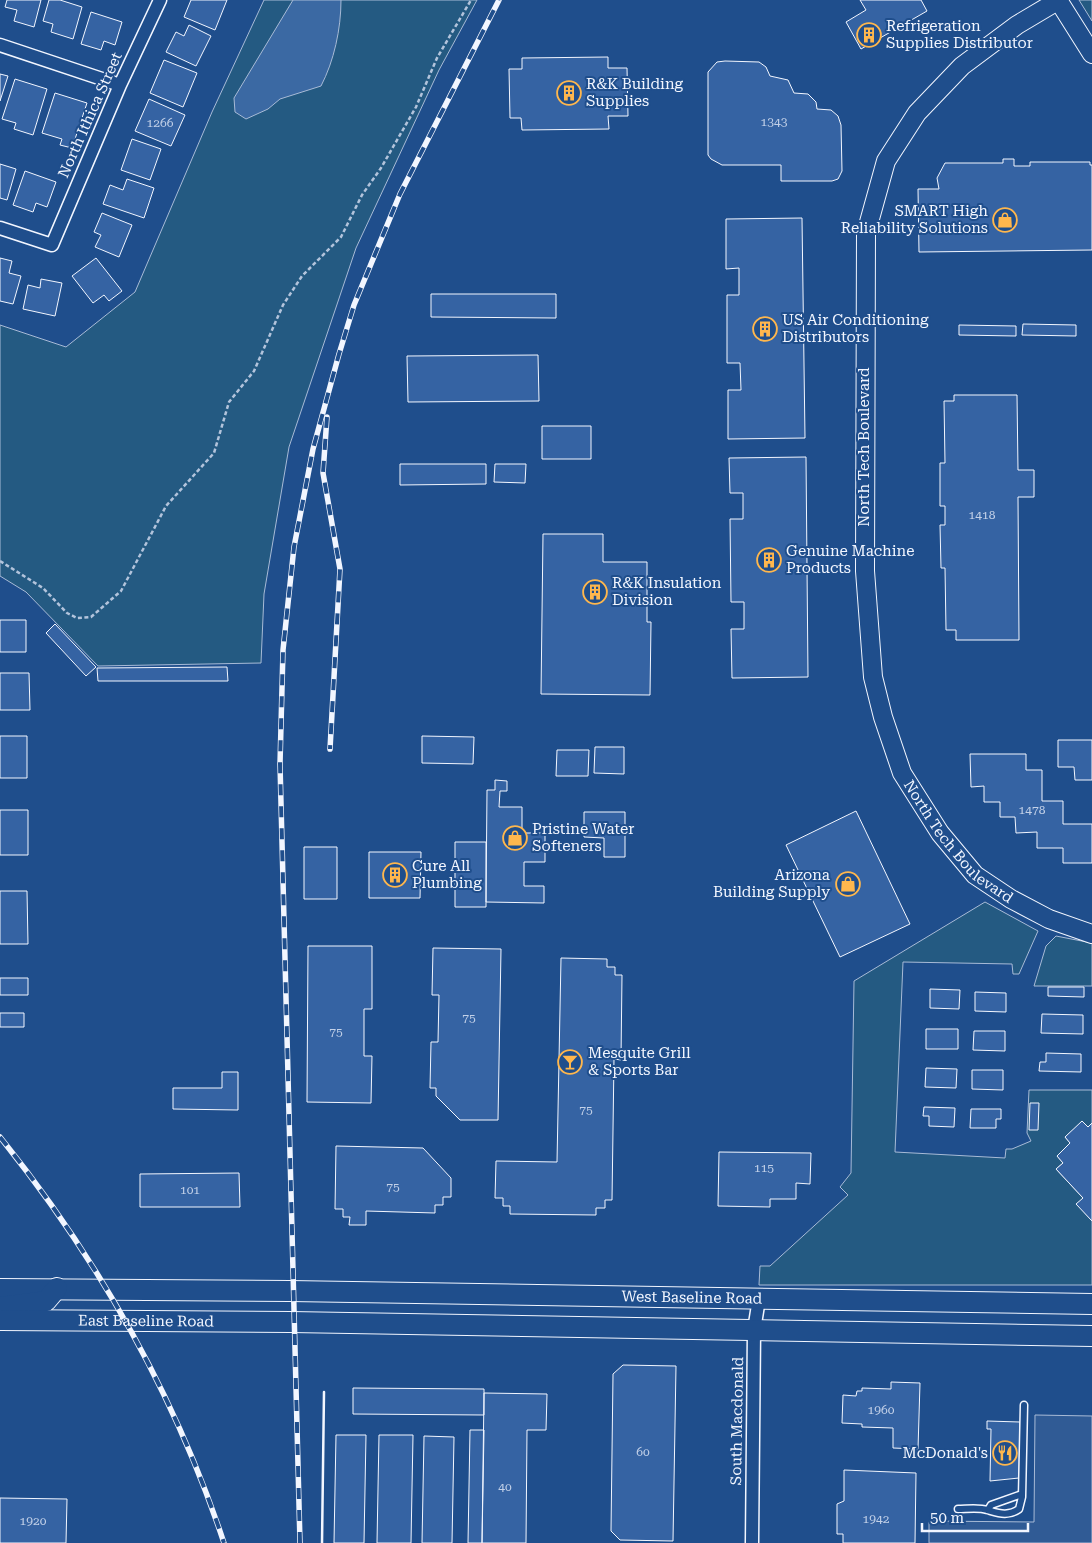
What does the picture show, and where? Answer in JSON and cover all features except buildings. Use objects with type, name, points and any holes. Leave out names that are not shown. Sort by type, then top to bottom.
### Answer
[{"type":"main road","name":"East Baseline Road","points":[[0,1288],[293,1291]]},
{"type":"main road","points":[[0,1308],[46,1301],[57,1288]]},
{"type":"main road","name":"West Baseline Road","points":[[293,1291],[1092,1304]]},
{"type":"main road","points":[[464,1294],[464,1325]]},
{"type":"main road","name":"East Baseline Road","points":[[0,1320],[294,1322]]},
{"type":"main road","name":"West Baseline Road","points":[[294,1322],[1091,1334]]},
{"type":"street","name":"North Ithica Street","points":[[0,228],[52,244],[120,85],[160,0]]},
{"type":"street","points":[[1058,0],[1092,54]]},
{"type":"street","name":"North Tech Boulevard","points":[[1058,0],[1017,25],[962,66],[917,113],[886,162],[866,232],[865,571],[873,676],[883,717],[902,774],[940,834],[975,875],[1011,899],[1049,918],[1092,934]]},
{"type":"street","points":[[0,45],[120,85]]},
{"type":"street","name":"South Macdonald","points":[[752,1543],[754,1330],[759,1299]]},
{"type":"lane","points":[[958,1509],[988,1510],[994,1514],[1015,1512],[1022,1503],[1024,1405]]},
{"type":"lane","points":[[988,1510],[991,1505],[1022,1494]]},
{"type":"path","points":[[0,561],[43,588],[67,613],[77,618],[91,617],[121,591],[166,506],[214,452],[229,402],[254,370],[283,305],[302,276],[341,237],[362,195],[381,168],[416,107],[437,58],[471,0]]},
{"type":"shaded area","points":[[264,0],[477,0],[439,70],[356,248],[289,447],[264,594],[261,663],[98,666],[26,592],[0,576],[0,325],[66,347],[135,292],[212,112]]},
{"type":"shaded area","points":[[293,0],[341,0],[340,22],[330,66],[321,86],[280,99],[268,109],[246,119],[235,112],[234,98]]},
{"type":"shaded area","points":[[1079,0],[1092,0],[1092,21]]},
{"type":"shaded area","points":[[985,902],[1038,931],[1019,974],[1013,974],[1012,964],[903,962],[895,1152],[1005,1158],[1006,1149],[1012,1149],[1031,1141],[1027,1133],[1029,1090],[1092,1090],[1092,1123],[1088,1127],[1082,1122],[1065,1137],[1070,1143],[1057,1156],[1063,1163],[1056,1169],[1083,1198],[1077,1204],[1092,1221],[1092,1285],[759,1285],[760,1266],[770,1266],[848,1195],[840,1187],[851,1173],[854,981]]},
{"type":"shaded area","points":[[1056,936],[1092,943],[1092,986],[1034,986],[1046,946]]},
{"type":"shaded area","points":[[1035,1415],[1092,1416],[1092,1543],[929,1543],[929,1521],[1034,1522]]},
{"type":"railway","points":[[300,1543],[280,764],[283,650],[294,547],[313,449],[354,305],[400,194],[499,0]]},
{"type":"railway","points":[[327,417],[323,473],[340,569],[330,749]]},
{"type":"railway","points":[[0,1137],[36,1183],[69,1231],[101,1280],[130,1330],[182,1434],[224,1543]]},
{"type":"wall","points":[[322,1543],[324,1392]]},
{"type":"place","name":"Refrigeration Supplies Distributor","points":[[869,35]]},
{"type":"place","name":"R&K Building Supplies","points":[[569,93]]},
{"type":"place","name":"SMART High Reliability Solutions","points":[[1005,220]]},
{"type":"place","name":"US Air Conditioning Distributors","points":[[765,329]]},
{"type":"place","name":"Genuine Machine Products","points":[[769,560]]},
{"type":"place","name":"R&K Insulation Division","points":[[595,592]]},
{"type":"place","name":"Pristine Water Softeners","points":[[515,838]]},
{"type":"place","name":"Cure All Plumbing","points":[[395,875]]},
{"type":"place","name":"Arizona Building Supply","points":[[848,884]]},
{"type":"place","name":"Mesquite Grill & Sports Bar","points":[[570,1062]]},
{"type":"place","name":"McDonald's","points":[[1005,1453]]}]
